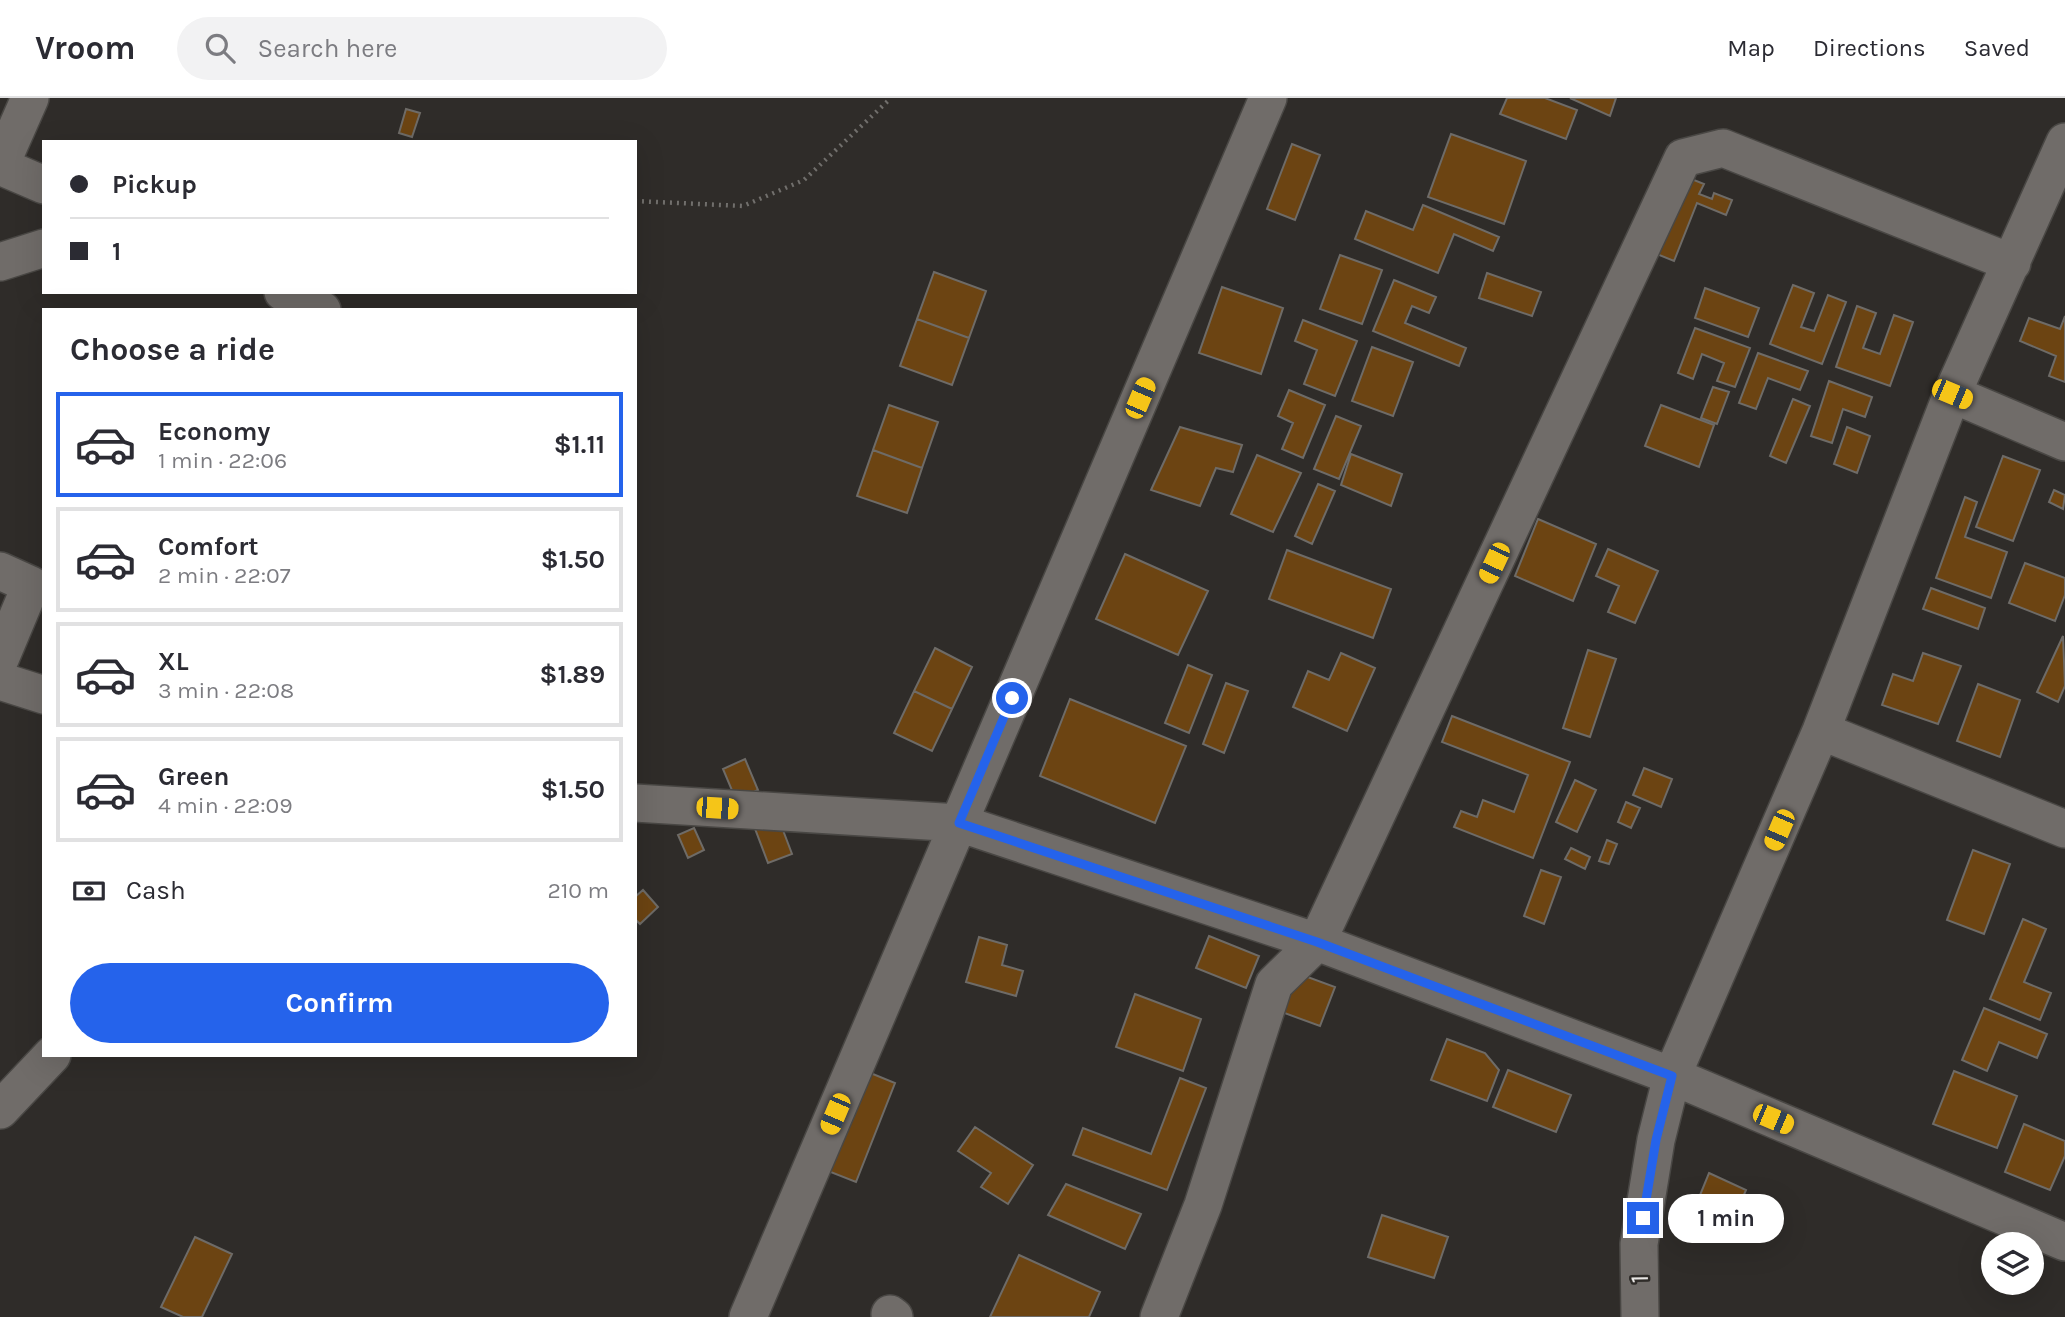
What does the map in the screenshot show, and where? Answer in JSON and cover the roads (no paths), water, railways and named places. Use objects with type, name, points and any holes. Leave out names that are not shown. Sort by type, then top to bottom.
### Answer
[{"type":"street","points":[[0,166],[9,98]]},
{"type":"street","points":[[0,166],[30,98]]},
{"type":"street","points":[[748,1317],[1268,98]]},
{"type":"street","name":"1","points":[[1640,1317],[1639,1244],[1656,1140],[1672,1076],[1821,731],[1952,394],[2065,142]]},
{"type":"street","points":[[1158,1317],[1203,1205],[1274,984],[1317,942],[1683,158],[1723,148],[2012,263]]},
{"type":"street","points":[[0,166],[42,184]]},
{"type":"street","points":[[0,262],[42,249]]},
{"type":"street","points":[[287,294],[318,308]]},
{"type":"street","points":[[1952,394],[2065,442]]},
{"type":"street","points":[[0,571],[32,585],[0,659]]},
{"type":"street","points":[[0,681],[42,694]]},
{"type":"street","points":[[1821,731],[2065,829]]},
{"type":"street","points":[[637,803],[959,823],[1317,942],[1672,1076],[2065,1242]]},
{"type":"street","points":[[0,1110],[50,1057]]}]
